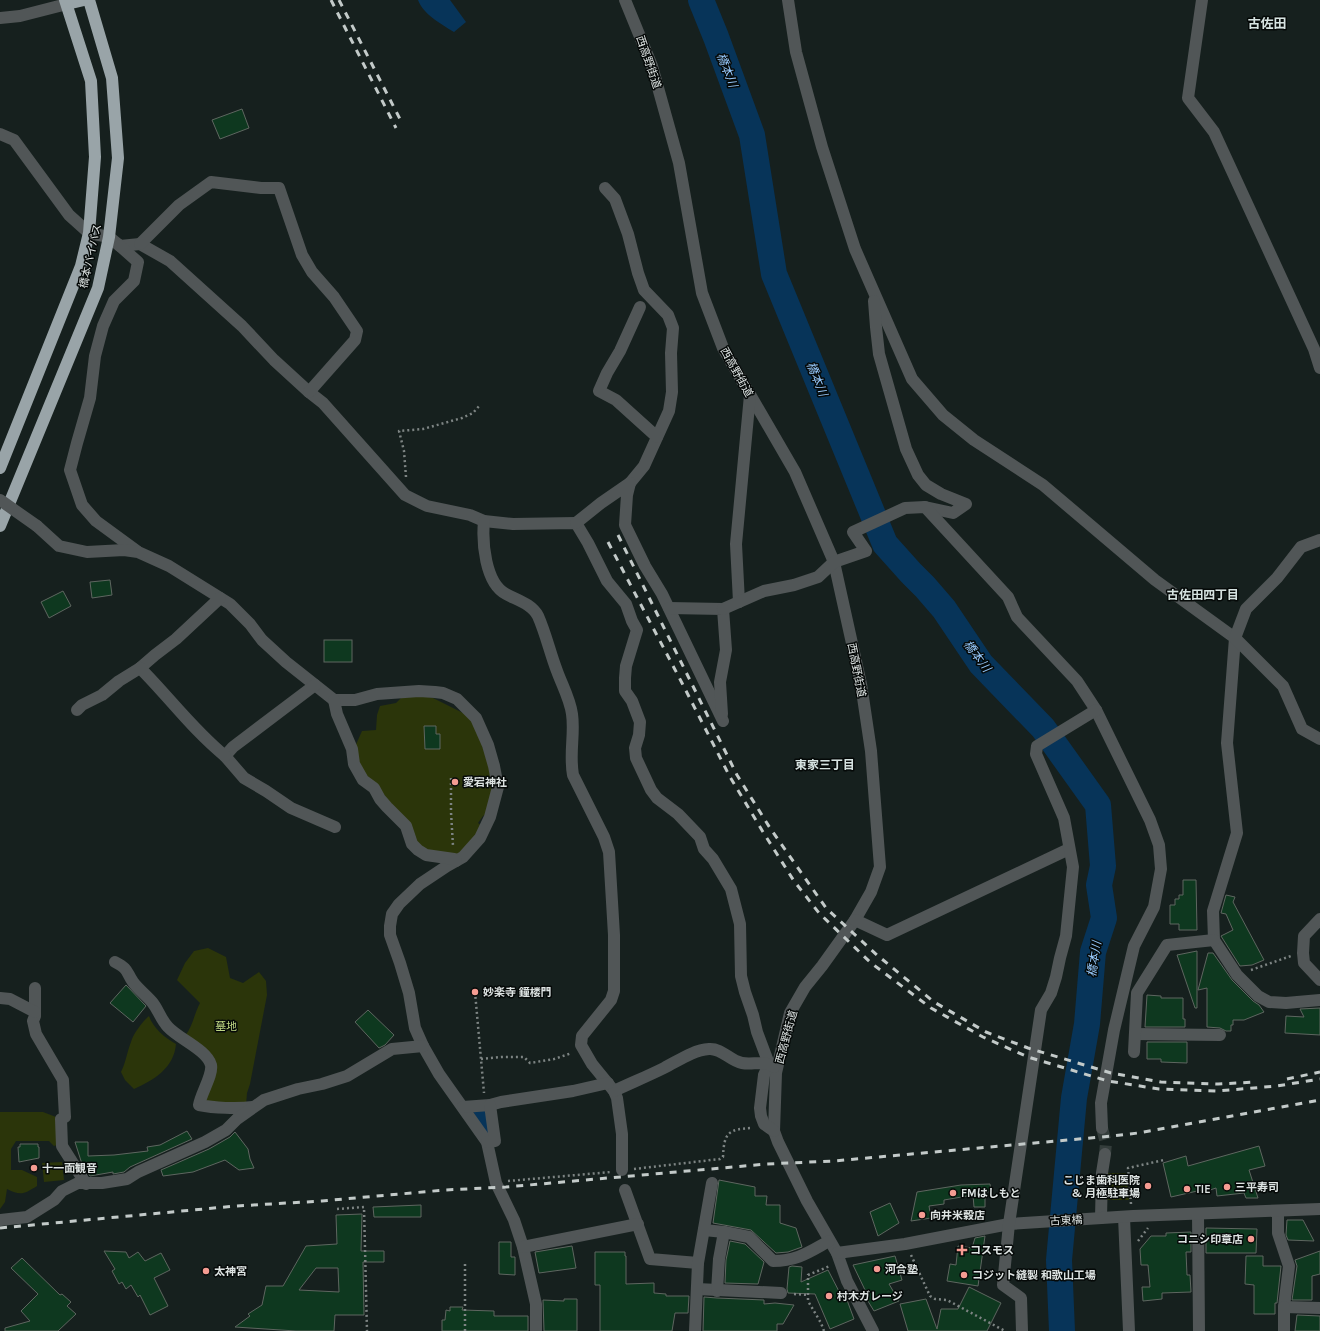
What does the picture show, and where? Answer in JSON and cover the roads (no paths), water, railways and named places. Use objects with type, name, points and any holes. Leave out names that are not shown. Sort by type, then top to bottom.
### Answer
[{"type":"highway","points":[[66,2],[84,0]]},
{"type":"highway","name":"橋本バイパス","points":[[0,526],[98,288],[109,237],[118,158],[112,78],[90,0]]},
{"type":"highway","name":"橋本バイパス","points":[[0,468],[81,266],[89,233],[95,157],[91,81],[66,2]]},
{"type":"street","name":"西高野街道","points":[[625,0],[652,66],[679,163],[696,267],[702,292],[723,348],[795,472],[834,562],[862,692],[871,751],[880,867],[870,892],[855,920],[805,987],[790,1013],[774,1067],[774,1131],[778,1142],[838,1257],[847,1281],[873,1331]]},
{"type":"street","points":[[788,0],[796,52],[822,147],[855,249],[912,379],[943,415],[974,440],[1043,485],[1155,580],[1235,638],[1283,686],[1302,729],[1320,739]]},
{"type":"street","points":[[1202,0],[1188,98],[1214,132],[1314,349],[1320,368]]},
{"type":"street","points":[[0,18],[20,16],[66,2]]},
{"type":"street","points":[[0,134],[14,140],[69,215],[89,233],[109,237],[138,262],[134,282],[114,301],[104,326],[96,356],[90,398],[70,470],[82,505],[96,521],[138,552]]},
{"type":"street","points":[[140,244],[179,205],[211,182],[262,188],[279,188],[302,255],[312,272],[334,297],[357,331],[355,340],[309,392]]},
{"type":"street","points":[[120,246],[140,244],[170,261],[182,273],[207,293],[242,326],[274,360],[323,403],[405,496],[426,506],[470,515],[484,521],[513,524],[576,523],[630,483],[644,466],[669,411],[672,392],[671,353],[673,328],[668,315],[644,290],[628,234],[615,199],[605,188]]},
{"type":"street","points":[[669,608],[723,609],[764,591],[794,585],[818,577],[834,562],[866,551],[853,532],[905,508],[924,507],[953,512],[966,504],[942,494],[926,485],[918,475],[906,449],[880,354],[876,327],[874,292]]},
{"type":"street","points":[[640,307],[600,391],[616,400],[657,437]]},
{"type":"street","points":[[739,602],[736,544],[750,395]]},
{"type":"street","points":[[630,483],[627,495],[625,525],[645,566],[662,594],[723,721],[720,682],[726,650],[723,609]]},
{"type":"street","points":[[0,500],[37,526],[59,546],[87,552],[124,550],[138,552],[161,561],[230,604],[250,624],[262,640],[286,662],[334,700],[355,700],[378,694],[418,691],[443,693],[457,699],[476,718],[488,745],[498,787],[490,817],[480,838],[463,857],[455,860],[420,884],[399,904],[392,914],[390,935],[409,993],[415,1028],[423,1046],[439,1074],[487,1142],[496,1183],[514,1220],[523,1247],[536,1304],[536,1331]]},
{"type":"street","points":[[924,507],[1008,597],[1017,617],[1077,681],[1096,710],[1150,820],[1159,845],[1161,869],[1154,907],[1134,946],[1114,1030],[1101,1103],[1102,1128]]},
{"type":"street","points":[[484,521],[485,552],[491,577],[497,588],[504,594],[532,608],[537,615],[550,646],[553,661],[571,708],[573,724],[571,764],[573,775],[604,837],[609,852],[614,935],[614,991],[611,1000],[582,1036],[581,1045],[592,1064],[611,1087],[617,1098],[622,1134],[622,1170]]},
{"type":"street","points":[[576,523],[607,580],[626,604],[637,630],[626,666],[625,678],[625,691],[632,701],[640,722],[639,735],[635,748],[636,758],[650,790],[657,798],[678,814],[700,837],[704,849],[713,859],[731,889],[740,924],[741,976],[753,1014],[756,1032],[774,1067]]},
{"type":"street","points":[[1320,540],[1301,547],[1277,578],[1246,609],[1235,638],[1227,743],[1237,833],[1214,910],[1214,940],[1237,975],[1258,996],[1269,1002],[1286,1003],[1320,1000]]},
{"type":"street","points":[[77,710],[82,705],[102,695],[119,681],[140,668],[176,639],[220,598]]},
{"type":"street","points":[[140,668],[206,740],[225,756],[244,778],[291,808],[335,827]]},
{"type":"street","points":[[225,756],[233,747],[315,686]]},
{"type":"street","points":[[334,700],[337,714],[352,749],[354,764],[363,780],[374,788],[380,799],[406,826],[412,844],[418,850],[426,855],[455,860]]},
{"type":"street","points":[[1022,1331],[1021,1298],[1003,1286],[1009,1224],[1041,1010],[1051,993],[1066,936],[1073,867],[1064,818],[1036,754],[1037,746],[1096,710]]},
{"type":"street","points":[[855,920],[887,935],[1069,849]]},
{"type":"street","points":[[1320,919],[1304,936],[1303,953],[1304,963],[1320,980]]},
{"type":"street","points":[[1134,1052],[1137,993],[1167,945],[1214,940]]},
{"type":"street","points":[[115,962],[128,971],[132,981],[153,1003],[167,1027],[207,1056],[211,1066],[210,1073],[198,1105],[243,1109],[253,1108]]},
{"type":"street","points":[[35,988],[33,1021],[36,1034],[63,1080],[65,1117],[61,1120],[62,1146],[86,1184]]},
{"type":"street","points":[[0,998],[10,999],[34,1012]]},
{"type":"street","points":[[1135,1034],[1220,1035]]},
{"type":"street","points":[[0,1220],[27,1217],[54,1200],[62,1191],[78,1183],[109,1183],[127,1179],[138,1172],[206,1142],[226,1130],[264,1100],[298,1088],[322,1084],[347,1076],[392,1049],[423,1046]]},
{"type":"street","points":[[463,1107],[490,1105],[588,1088],[611,1087],[694,1053],[709,1049],[719,1050],[735,1061],[750,1064],[757,1063],[774,1067]]},
{"type":"street","points":[[487,1142],[495,1141],[490,1105]]},
{"type":"street","points":[[1102,1218],[1102,1173],[1105,1154]]},
{"type":"street","points":[[695,1331],[698,1263],[712,1183]]},
{"type":"street","points":[[625,1190],[650,1259],[698,1263]]},
{"type":"street","name":"古東橋","points":[[838,1257],[1009,1224],[1102,1218],[1320,1209]]},
{"type":"street","points":[[1278,1211],[1278,1233],[1289,1266],[1284,1307],[1284,1331]]},
{"type":"street","points":[[1192,1331],[1199,1331],[1198,1214]]},
{"type":"street","points":[[1128,1217],[1129,1331]]},
{"type":"street","points":[[523,1247],[638,1224]]},
{"type":"street","points":[[704,1230],[749,1237],[774,1261],[787,1261],[807,1254],[829,1241]]},
{"type":"street","points":[[717,1290],[724,1232]]},
{"type":"street","points":[[696,1289],[781,1293]]},
{"type":"street","points":[[1284,1307],[1320,1308]]},
{"type":"water","points":[[418,0],[450,0],[466,22],[454,32],[428,14],[420,5]]},
{"type":"water","points":[[488,1109],[491,1136],[487,1135],[472,1110]]},
{"type":"waterway","name":"橋本川","points":[[701,0],[752,135],[774,274],[885,544],[944,609],[981,664],[1043,728],[1098,805],[1103,866],[1099,885],[1104,918],[1093,952],[1087,1024],[1074,1098],[1059,1260],[1062,1331]]},
{"type":"tunnel","points":[[1102,1128],[1106,1143],[1105,1154]]},
{"type":"railway","points":[[331,0],[396,128]]},
{"type":"railway","points":[[339,0],[402,123]]},
{"type":"railway","points":[[618,535],[737,775],[770,828],[826,908],[877,955],[934,1002],[986,1032],[1028,1048],[1111,1073],[1161,1082],[1218,1084],[1255,1082]]},
{"type":"railway","points":[[608,542],[730,777],[763,832],[794,881],[819,913],[871,963],[931,1008],[983,1037],[1028,1057],[1108,1081],[1159,1089],[1217,1091],[1277,1086],[1320,1079]]},
{"type":"railway","points":[[1287,1079],[1320,1072]]},
{"type":"railway","points":[[0,1228],[236,1206],[322,1201],[445,1190],[506,1187],[767,1164],[834,1161],[1102,1137],[1138,1133],[1320,1100]]},
{"type":"place","name":"愛宕神社","points":[[455,782]]},
{"type":"place","name":"妙楽寺 鐘楼門","points":[[475,992]]},
{"type":"place","name":"十一面観音","points":[[34,1168]]},
{"type":"place","name":"こじま歯科医院 & 月極駐車場","points":[[1148,1186]]},
{"type":"place","name":"三平寿司","points":[[1227,1187]]},
{"type":"place","name":"TIE","points":[[1187,1189]]},
{"type":"place","name":"FMはしもと","points":[[953,1193]]},
{"type":"place","name":"向井米穀店","points":[[922,1215]]},
{"type":"place","name":"コニシ印章店","points":[[1251,1239]]},
{"type":"place","name":"コスモス","points":[[962,1250]]},
{"type":"place","name":"河合塾","points":[[877,1269]]},
{"type":"place","name":"太神宮","points":[[206,1271]]},
{"type":"place","name":"コジット縫製 和歌山工場","points":[[964,1275]]},
{"type":"place","name":"村木ガレージ","points":[[829,1296]]},
{"type":"district","name":"古佐田","points":[[1267,23]]},
{"type":"district","name":"古佐田四丁目","points":[[1203,595]]},
{"type":"district","name":"東家三丁目","points":[[825,765]]},
{"type":"park label","name":"墓地","points":[[226,1026]]}]
